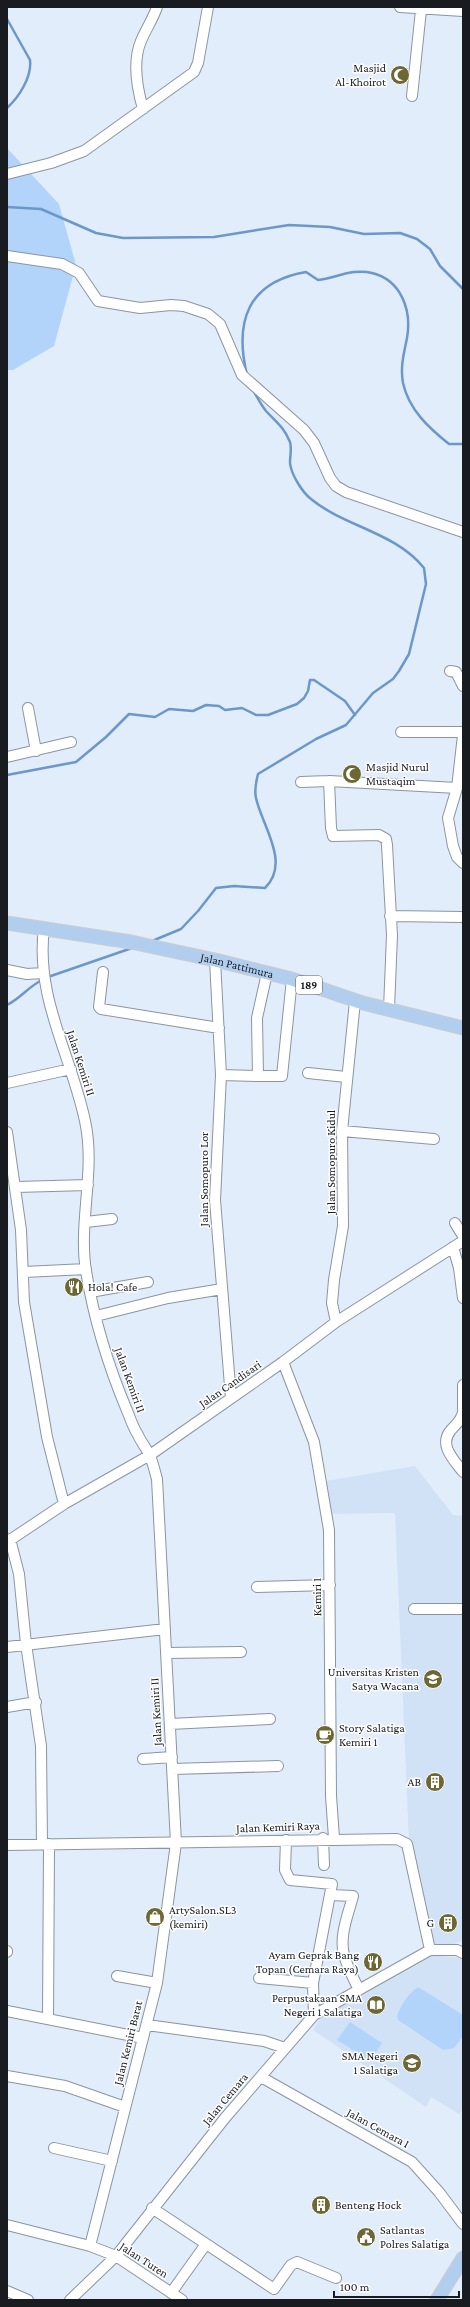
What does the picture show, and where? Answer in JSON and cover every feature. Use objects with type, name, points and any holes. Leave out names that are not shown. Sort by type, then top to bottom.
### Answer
[{"type":"main road","name":"Jalan Pattimura","points":[[7,923],[130,942],[215,960],[292,979],[355,1000],[463,1028]]},
{"type":"main road","points":[[437,2300],[463,2258]]},
{"type":"street","points":[[143,109],[136,75],[137,55],[141,42],[157,7]]},
{"type":"street","points":[[7,174],[51,163],[84,150],[194,72],[198,63],[208,7]]},
{"type":"street","points":[[400,7],[422,10],[435,9],[463,11]]},
{"type":"street","points":[[412,96],[422,10]]},
{"type":"street","points":[[7,256],[62,264],[79,273],[98,301],[145,308],[177,305],[208,314],[220,324],[245,379],[255,386],[304,430],[314,442],[330,478],[340,489],[463,532]]},
{"type":"street","points":[[450,671],[456,672],[463,686]]},
{"type":"street","points":[[28,708],[36,750]]},
{"type":"street","points":[[401,732],[463,732]]},
{"type":"street","points":[[463,736],[457,788],[448,818],[453,846],[457,857],[463,863]]},
{"type":"street","points":[[7,757],[71,742]]},
{"type":"street","points":[[301,782],[329,781],[457,788]]},
{"type":"street","points":[[329,781],[330,828],[333,836],[379,834],[386,839],[390,916],[389,1009]]},
{"type":"street","points":[[390,916],[463,917]]},
{"type":"street","name":"Jalan Kemiri II","points":[[44,928],[42,946],[45,989],[59,1039],[71,1069],[86,1123],[88,1185],[86,1269],[90,1292],[122,1400],[137,1435],[150,1455],[157,1479],[176,1843]]},
{"type":"street","name":"Jalan Somopuro Lor","points":[[215,960],[221,1075],[215,1200],[231,1398]]},
{"type":"street","points":[[7,970],[27,974],[43,974]]},
{"type":"street","points":[[103,972],[99,1007],[101,1009],[219,1028]]},
{"type":"street","points":[[258,1076],[257,1018],[267,973]]},
{"type":"street","points":[[221,1075],[282,1076],[292,979]]},
{"type":"street","name":"Jalan Somopuro Kidul","points":[[336,1322],[332,1303],[334,1280],[343,1226],[342,1131],[346,1077],[355,1000]]},
{"type":"street","points":[[7,1083],[71,1069]]},
{"type":"street","points":[[308,1073],[346,1077]]},
{"type":"street","points":[[342,1131],[434,1139]]},
{"type":"street","points":[[7,1132],[16,1187],[24,1272],[24,1302],[48,1437],[64,1504]]},
{"type":"street","points":[[16,1187],[88,1185]]},
{"type":"street","points":[[86,1222],[112,1219]]},
{"type":"street","points":[[454,1223],[463,1236]]},
{"type":"street","name":"Jalan Candisari","points":[[9,1540],[64,1504],[150,1455],[283,1362],[336,1322],[463,1241]]},
{"type":"street","points":[[453,1247],[459,1268],[463,1298]]},
{"type":"street","points":[[24,1272],[86,1269]]},
{"type":"street","points":[[90,1292],[148,1282]]},
{"type":"street","points":[[96,1316],[168,1298],[222,1289]]},
{"type":"street","name":"Kemiri 1","points":[[283,1362],[314,1442],[329,1530],[331,1796],[329,1838],[324,1865]]},
{"type":"street","points":[[463,1385],[463,1410],[461,1418],[449,1432],[446,1441],[448,1451],[463,1472]]},
{"type":"street","points":[[9,1540],[19,1574],[26,1644],[36,1702],[41,1746],[46,1844],[48,2019]]},
{"type":"street","points":[[257,1587],[330,1585]]},
{"type":"street","points":[[414,1610],[463,1609]]},
{"type":"street","points":[[7,1647],[165,1629]]},
{"type":"street","points":[[166,1653],[241,1652]]},
{"type":"street","points":[[7,1706],[36,1702]]},
{"type":"street","points":[[170,1724],[270,1719]]},
{"type":"street","points":[[143,1759],[172,1757]]},
{"type":"street","points":[[172,1769],[278,1766]]},
{"type":"street","name":"Jalan Kemiri Raya","points":[[7,1845],[176,1843],[329,1838],[397,1839],[407,1844],[430,1950]]},
{"type":"street","points":[[286,1840],[286,1870],[290,1880],[332,1883],[313,1983],[314,2015]]},
{"type":"street","name":"Jalan Kemiri Barat","points":[[90,2246],[157,1983],[176,1843]]},
{"type":"street","points":[[330,1895],[353,1896],[342,1938],[342,1948],[344,1957],[359,1990]]},
{"type":"street","points":[[430,1950],[457,1950],[463,1953]]},
{"type":"street","name":"Jalan Cemara","points":[[72,2299],[116,2256],[152,2208],[314,2015],[430,1950]]},
{"type":"street","points":[[117,1976],[157,1983]]},
{"type":"street","points":[[259,1978],[313,1983]]},
{"type":"street","points":[[7,2011],[143,2038]]},
{"type":"street","points":[[147,2025],[264,2041],[285,2048]]},
{"type":"street","points":[[7,2076],[65,2086],[125,2107]]},
{"type":"street","name":"Jalan Cemara I","points":[[261,2077],[412,2162],[463,2224]]},
{"type":"street","points":[[54,2148],[112,2161]]},
{"type":"street","points":[[152,2208],[274,2289],[291,2264],[297,2262],[336,2278]]},
{"type":"street","name":"Jalan Turen","points":[[7,2225],[90,2246],[116,2256],[168,2295],[182,2300]]},
{"type":"street","points":[[168,2295],[206,2244]]},
{"type":"street","points":[[7,2291],[28,2300]]},
{"type":"shaded area","points":[[7,148],[59,204],[76,265],[54,346],[13,370],[7,370]]},
{"type":"shaded area","name":"Universitas Kristen Satya Wacana","points":[[415,1466],[453,1515],[463,1516],[463,1940],[448,1947],[432,1945],[409,1843],[395,1513],[331,1514],[326,1481]]},
{"type":"shaded area","name":"SMA Negeri 1 Salatiga","points":[[431,1955],[463,1958],[463,2109],[459,2114],[431,2097],[426,2107],[313,2030],[321,2018]]},
{"type":"shaded area","points":[[418,1987],[463,2015],[463,2036],[454,2048],[443,2050],[398,2020],[397,2016],[403,2003]]},
{"type":"shaded area","points":[[350,2022],[382,2043],[370,2061],[337,2040]]},
{"type":"waterway","points":[[7,19],[30,60],[27,80],[16,98],[7,108]]},
{"type":"waterway","points":[[7,207],[41,209],[96,233],[123,238],[214,237],[289,225],[330,227],[364,234],[400,233],[417,239],[430,249],[440,266],[463,289]]},
{"type":"waterway","points":[[247,375],[243,355],[245,321],[250,307],[258,295],[270,285],[286,277],[306,272],[318,280],[351,272],[372,273],[390,282],[397,289],[406,307],[408,327],[402,377],[410,402],[427,425],[449,444],[463,444]]},
{"type":"waterway","points":[[152,941],[181,929],[198,911],[216,888],[234,886],[265,888],[272,878],[275,867],[275,856],[255,795],[258,774],[316,739],[346,725],[373,693],[393,679],[409,654],[426,584],[424,568],[399,546],[324,509],[304,492],[292,472],[290,463],[291,445],[288,437],[280,425],[264,409],[253,390]]},
{"type":"waterway","points":[[7,775],[76,762],[106,737],[129,714],[155,717],[169,709],[193,711],[206,705],[219,706],[225,710],[242,708],[256,715],[268,715],[297,704],[304,698],[308,691],[310,680],[314,680],[345,701],[355,715]]},
{"type":"waterway","points":[[48,977],[132,948]]},
{"type":"waterway","points":[[7,1005],[42,980]]},
{"type":"place","name":"Masjid Al-Khoirot","points":[[400,75]]},
{"type":"place","name":"Masjid Nurul Mustaqim","points":[[352,774]]},
{"type":"place","name":"Hola! Cafe","points":[[74,1287]]},
{"type":"place","name":"Universitas Kristen Satya Wacana","points":[[433,1679]]},
{"type":"place","name":"Story Salatiga Kemiri 1","points":[[325,1735]]},
{"type":"place","name":"AB","points":[[435,1782]]},
{"type":"place","name":"ArtySalon.SL3 (kemiri)","points":[[155,1917]]},
{"type":"place","name":"G","points":[[448,1923]]},
{"type":"place","name":"Ayam Geprak Bang Topan (Cemara Raya)","points":[[373,1962]]},
{"type":"place","name":"Perpustakaan SMA Negeri 1 Salatiga","points":[[376,2005]]},
{"type":"place","name":"SMA Negeri 1 Salatiga","points":[[412,2063]]},
{"type":"place","name":"Benteng Hock","points":[[321,2205]]},
{"type":"place","name":"Satlantas Polres Salatiga","points":[[366,2237]]}]
